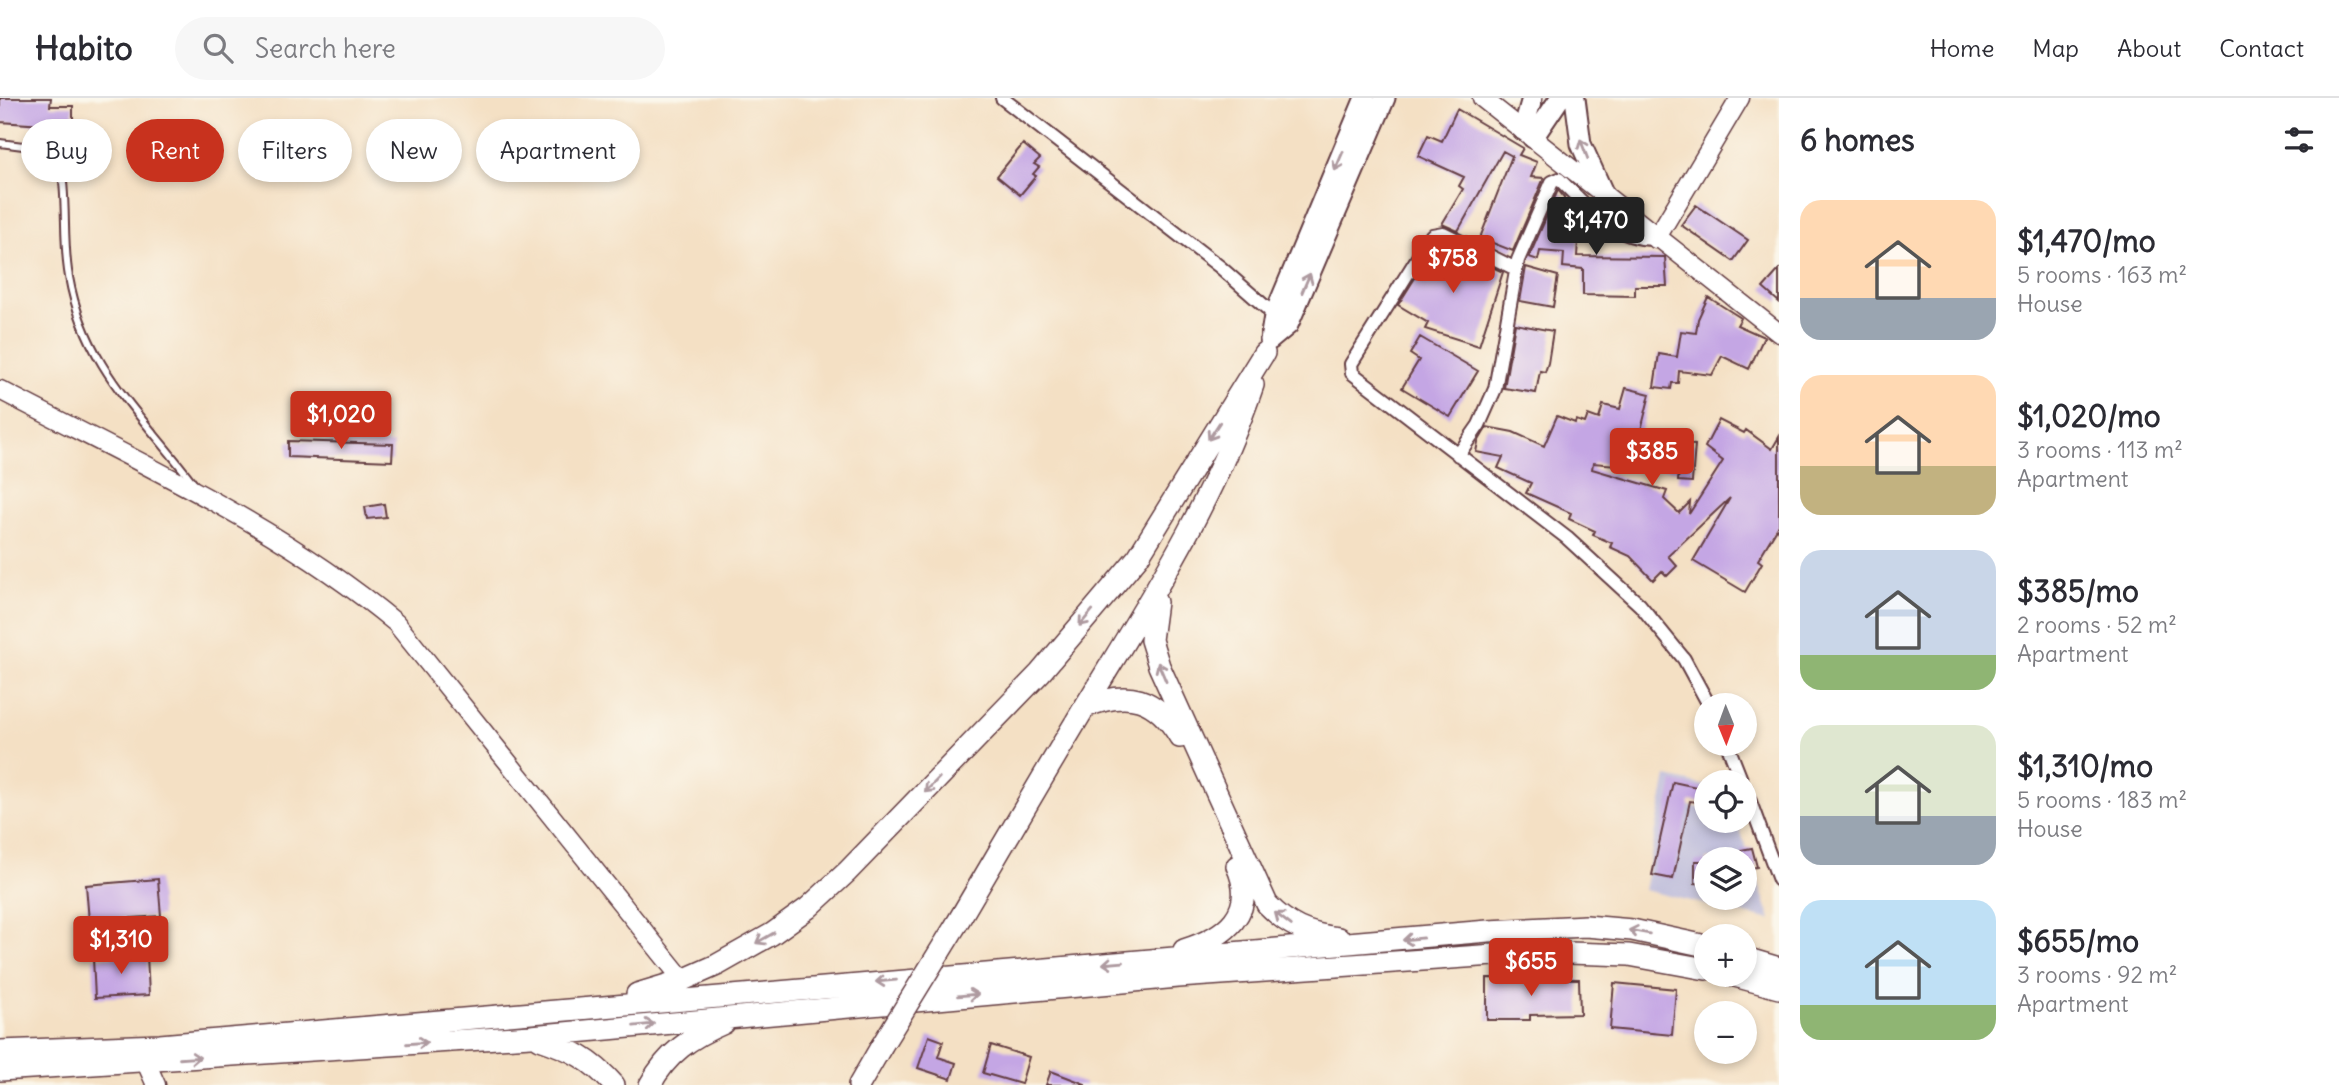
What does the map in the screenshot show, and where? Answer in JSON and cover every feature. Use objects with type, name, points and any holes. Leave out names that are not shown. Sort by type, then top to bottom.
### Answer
[{"type":"highway","points":[[859,1085],[1160,585],[1208,500],[1236,438],[1267,346]]},
{"type":"highway","points":[[577,1007],[682,980],[772,934],[808,908],[1040,673],[1138,557],[1267,346]]},
{"type":"highway","points":[[1160,585],[1151,640],[1159,666],[1267,904],[1283,921],[1302,931],[1371,943]]},
{"type":"highway","points":[[1085,707],[1105,699],[1138,699],[1157,708],[1169,719],[1180,737],[1243,878],[1244,894],[1239,913],[1226,932],[1210,942],[1155,960]]},
{"type":"highway","points":[[0,1070],[577,1007],[1371,943],[1488,931],[1586,926],[1632,930],[1694,943]]},
{"type":"highway","points":[[0,1051],[142,1054],[531,1036],[1178,977],[1539,952],[1629,955],[1694,967]]},
{"type":"highway","points":[[1757,962],[1779,968]]},
{"type":"highway","points":[[1757,982],[1779,988]]},
{"type":"highway","points":[[650,1085],[661,1065],[679,1047],[699,1034],[740,1016]]},
{"type":"highway","points":[[531,1036],[568,1049],[595,1064],[614,1085]]},
{"type":"main road","points":[[1281,321],[1365,98]]},
{"type":"main road","points":[[1267,346],[1385,98]]},
{"type":"main road","points":[[1528,134],[1532,98]]},
{"type":"main road","points":[[1528,134],[1560,98]]},
{"type":"main road","points":[[1575,98],[1581,144],[1605,197]]},
{"type":"street","points":[[1002,98],[1220,267],[1281,321]]},
{"type":"street","points":[[1482,98],[1656,239],[1779,333]]},
{"type":"street","points":[[1656,239],[1741,98]]},
{"type":"street","points":[[1458,455],[1479,425],[1494,389],[1516,269],[1531,228],[1556,179],[1622,234],[1638,239],[1656,239]]},
{"type":"street","points":[[1516,269],[1443,233],[1435,233],[1351,363],[1352,373],[1567,538],[1640,605],[1684,659],[1702,693]]},
{"type":"street","points":[[0,390],[278,538],[338,577],[396,623],[682,980]]},
{"type":"street","points":[[1757,820],[1779,880]]},
{"type":"street","points":[[142,1054],[156,1085]]},
{"type":"lane","points":[[0,143],[46,149],[60,160],[69,277],[82,331],[104,370],[206,499]]},
{"type":"shaded area","points":[[1667,777],[1694,783],[1694,786],[1673,782],[1652,875],[1673,878],[1689,806],[1694,807],[1694,833],[1741,833],[1746,847],[1694,847],[1694,902],[1644,890]]},
{"type":"shaded area","points":[[1757,879],[1771,920],[1729,910],[1757,910]]},
{"type":"building","points":[[0,98],[51,98],[50,106],[73,106],[73,119],[21,119],[21,123],[0,122]]},
{"type":"building","points":[[1457,109],[1523,148],[1519,155],[1537,162],[1531,177],[1544,178],[1513,251],[1480,238],[1512,156],[1503,151],[1458,231],[1442,224],[1463,189],[1459,186],[1464,177],[1418,156],[1428,135],[1442,141]]},
{"type":"building","points":[[1023,144],[1040,158],[1034,164],[1039,167],[1033,174],[1036,176],[1020,195],[997,176]]},
{"type":"building","points":[[1558,190],[1564,197],[1564,205],[1573,205],[1580,212],[1577,256],[1665,257],[1667,286],[1635,286],[1635,296],[1583,295],[1583,269],[1563,267],[1564,253],[1540,251],[1538,260],[1529,257]]},
{"type":"building","points":[[1696,205],[1748,240],[1733,261],[1681,225]]},
{"type":"building","points":[[1442,242],[1455,249],[1452,255],[1475,259],[1503,272],[1479,346],[1425,329],[1428,323],[1398,305],[1437,243]]},
{"type":"building","points":[[1526,267],[1558,276],[1553,307],[1520,301]]},
{"type":"building","points":[[1779,270],[1779,302],[1763,288]]},
{"type":"building","points":[[1708,297],[1741,318],[1737,325],[1764,337],[1749,369],[1722,356],[1712,375],[1679,371],[1678,383],[1672,383],[1671,389],[1654,387],[1659,354],[1677,357],[1681,331],[1696,333],[1698,319]]},
{"type":"building","points":[[1515,324],[1553,331],[1548,363],[1545,372],[1540,371],[1536,393],[1504,388]]},
{"type":"building","points":[[1420,337],[1478,371],[1450,417],[1402,388],[1419,360],[1410,354]]},
{"type":"building","points":[[1626,388],[1650,394],[1640,434],[1673,437],[1673,443],[1695,445],[1692,482],[1678,481],[1679,470],[1593,463],[1592,469],[1667,491],[1664,499],[1679,513],[1690,502],[1689,514],[1723,461],[1705,447],[1719,420],[1744,433],[1746,430],[1772,449],[1779,437],[1779,525],[1758,560],[1762,563],[1745,592],[1693,561],[1730,498],[1668,556],[1677,566],[1667,576],[1662,571],[1653,580],[1630,556],[1610,547],[1612,543],[1593,535],[1595,531],[1569,519],[1571,513],[1526,493],[1531,483],[1498,468],[1503,457],[1476,452],[1478,442],[1487,427],[1513,432],[1544,446],[1557,416],[1575,423],[1576,420],[1585,423],[1588,415],[1599,419],[1603,405],[1620,409]]},
{"type":"building","points":[[288,441],[393,444],[392,461],[288,457]]},
{"type":"building","points":[[384,504],[386,517],[367,519],[365,507]]},
{"type":"building","points":[[1673,782],[1694,786],[1694,802],[1690,801],[1673,879],[1652,875]]},
{"type":"building","points":[[158,879],[161,916],[89,921],[86,885]]},
{"type":"building","points":[[147,955],[149,995],[95,998],[93,958]]},
{"type":"building","points":[[1487,978],[1579,979],[1580,1014],[1530,1015],[1530,1020],[1487,1020]]},
{"type":"building","points":[[1614,983],[1676,989],[1672,1035],[1610,1029]]},
{"type":"building","points":[[929,1036],[943,1041],[938,1057],[956,1063],[951,1079],[918,1068]]},
{"type":"building","points":[[991,1045],[1029,1057],[1021,1084],[983,1073]]},
{"type":"building","points":[[1051,1071],[1085,1084],[1085,1085],[1046,1085]]}]
